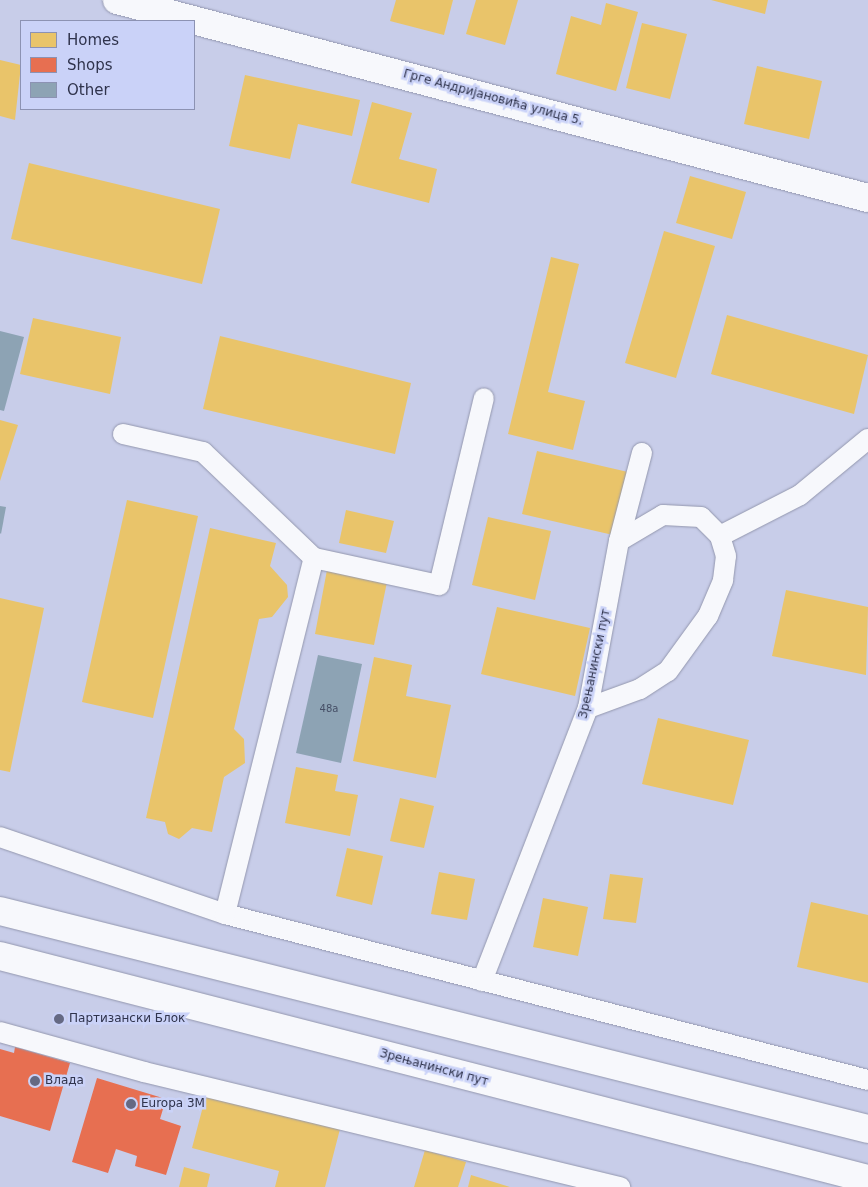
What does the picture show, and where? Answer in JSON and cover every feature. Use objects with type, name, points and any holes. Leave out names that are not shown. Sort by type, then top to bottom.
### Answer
[{"type":"main road","name":"Грге Андријановића улица 5.","points":[[117,0],[193,20]]},
{"type":"main road","name":"Грге Андријановића улица 5.","points":[[195,21],[868,198]]},
{"type":"main road","points":[[0,911],[868,1129]]},
{"type":"main road","name":"Зрењанински пут","points":[[0,956],[868,1179]]},
{"type":"lane","points":[[123,434],[202,452],[314,558],[439,585],[484,398]]},
{"type":"lane","points":[[720,536],[800,495],[868,439]]},
{"type":"lane","name":"Зрењанински пут","points":[[482,980],[588,708],[619,541],[642,453]]},
{"type":"lane","points":[[588,708],[640,689],[668,670],[687,648],[723,580],[726,556],[720,536],[701,517],[680,514],[647,521],[619,541]]},
{"type":"lane","points":[[224,914],[314,558]]},
{"type":"lane","points":[[0,837],[224,914],[868,1080]]},
{"type":"lane","points":[[0,1032],[144,1072],[620,1187]]},
{"type":"building: Homes","points":[[396,0],[453,0],[444,35],[390,21]]},
{"type":"building: Homes","points":[[476,0],[518,0],[505,45],[466,34]]},
{"type":"building: Homes","points":[[711,0],[768,0],[765,14]]},
{"type":"building: Homes","points":[[606,3],[638,12],[616,91],[556,74],[571,16],[601,25]]},
{"type":"building: Homes","points":[[642,23],[687,34],[670,99],[626,88]]},
{"type":"building: Homes","points":[[0,60],[20,65],[20,74],[15,120],[0,116]]},
{"type":"building: Homes","points":[[757,66],[822,81],[809,139],[744,124]]},
{"type":"building: Homes","points":[[245,75],[360,100],[352,136],[298,124],[290,159],[229,146]]},
{"type":"building: Homes","points":[[372,102],[412,113],[399,159],[437,169],[429,203],[351,183]]},
{"type":"building: Homes","points":[[29,163],[220,209],[202,284],[11,239]]},
{"type":"building: Homes","points":[[690,176],[746,192],[732,239],[676,223]]},
{"type":"building: Homes","points":[[664,231],[715,246],[676,378],[625,363]]},
{"type":"building: Homes","points":[[551,257],[579,264],[548,392],[585,401],[573,450],[508,434]]},
{"type":"building: Homes","points":[[727,315],[868,355],[854,414],[711,374]]},
{"type":"building: Homes","points":[[33,318],[121,337],[110,394],[20,374]]},
{"type":"building: Homes","points":[[220,336],[411,383],[395,454],[203,409]]},
{"type":"building: Homes","points":[[0,420],[18,425],[0,481]]},
{"type":"building: Homes","points":[[537,451],[628,472],[613,535],[522,514]]},
{"type":"building: Homes","points":[[127,500],[198,516],[153,718],[82,702]]},
{"type":"building: Homes","points":[[346,510],[394,521],[386,553],[339,543]]},
{"type":"building: Homes","points":[[488,517],[551,531],[535,600],[472,585]]},
{"type":"building: Homes","points":[[210,528],[276,543],[270,566],[287,585],[288,597],[272,617],[259,619],[234,729],[244,739],[245,763],[224,777],[212,832],[192,828],[179,839],[168,834],[165,822],[146,818]]},
{"type":"building: Homes","points":[[327,570],[387,582],[374,645],[315,634]]},
{"type":"building: Homes","points":[[786,590],[868,607],[866,675],[772,656]]},
{"type":"building: Homes","points":[[0,598],[44,608],[10,772],[0,770]]},
{"type":"building: Homes","points":[[497,607],[590,628],[575,696],[481,674]]},
{"type":"building: Homes","points":[[374,657],[412,665],[406,696],[451,705],[436,778],[353,761]]},
{"type":"building: Homes","points":[[658,718],[749,740],[733,805],[642,784]]},
{"type":"building: Homes","points":[[296,767],[338,775],[335,791],[358,795],[350,836],[285,823]]},
{"type":"building: Homes","points":[[400,798],[434,806],[424,848],[390,841]]},
{"type":"building: Homes","points":[[347,848],[383,856],[372,905],[336,896]]},
{"type":"building: Homes","points":[[439,872],[475,879],[467,920],[431,914]]},
{"type":"building: Homes","points":[[610,874],[643,878],[636,923],[603,919]]},
{"type":"building: Homes","points":[[543,898],[588,907],[578,956],[533,947]]},
{"type":"building: Homes","points":[[811,902],[868,915],[868,983],[797,967]]},
{"type":"building: Homes","points":[[206,1095],[340,1129],[325,1187],[275,1187],[279,1171],[192,1148]]},
{"type":"building: Homes","points":[[425,1150],[466,1162],[458,1187],[414,1187]]},
{"type":"building: Homes","points":[[184,1167],[210,1174],[207,1187],[179,1187]]},
{"type":"building: Homes","points":[[471,1175],[510,1187],[468,1187]]},
{"type":"building: Shops","name":"Влада","points":[[15,1047],[70,1063],[50,1131],[0,1116],[0,1049],[14,1053]]},
{"type":"building: Shops","points":[[97,1078],[166,1099],[160,1119],[181,1126],[166,1175],[135,1166],[137,1156],[116,1149],[108,1173],[72,1162]]},
{"type":"building: Other","points":[[0,331],[24,337],[4,411],[0,410]]},
{"type":"building: Other","points":[[0,506],[6,507],[1,534],[0,533]]},
{"type":"building: Other","points":[[318,655],[362,664],[341,763],[296,753]]},
{"type":"place","name":"Партизански Блок","points":[[59,1019]]},
{"type":"place","name":"Влада","points":[[35,1081]]},
{"type":"place","name":"Europa 3M","points":[[131,1104]]}]
